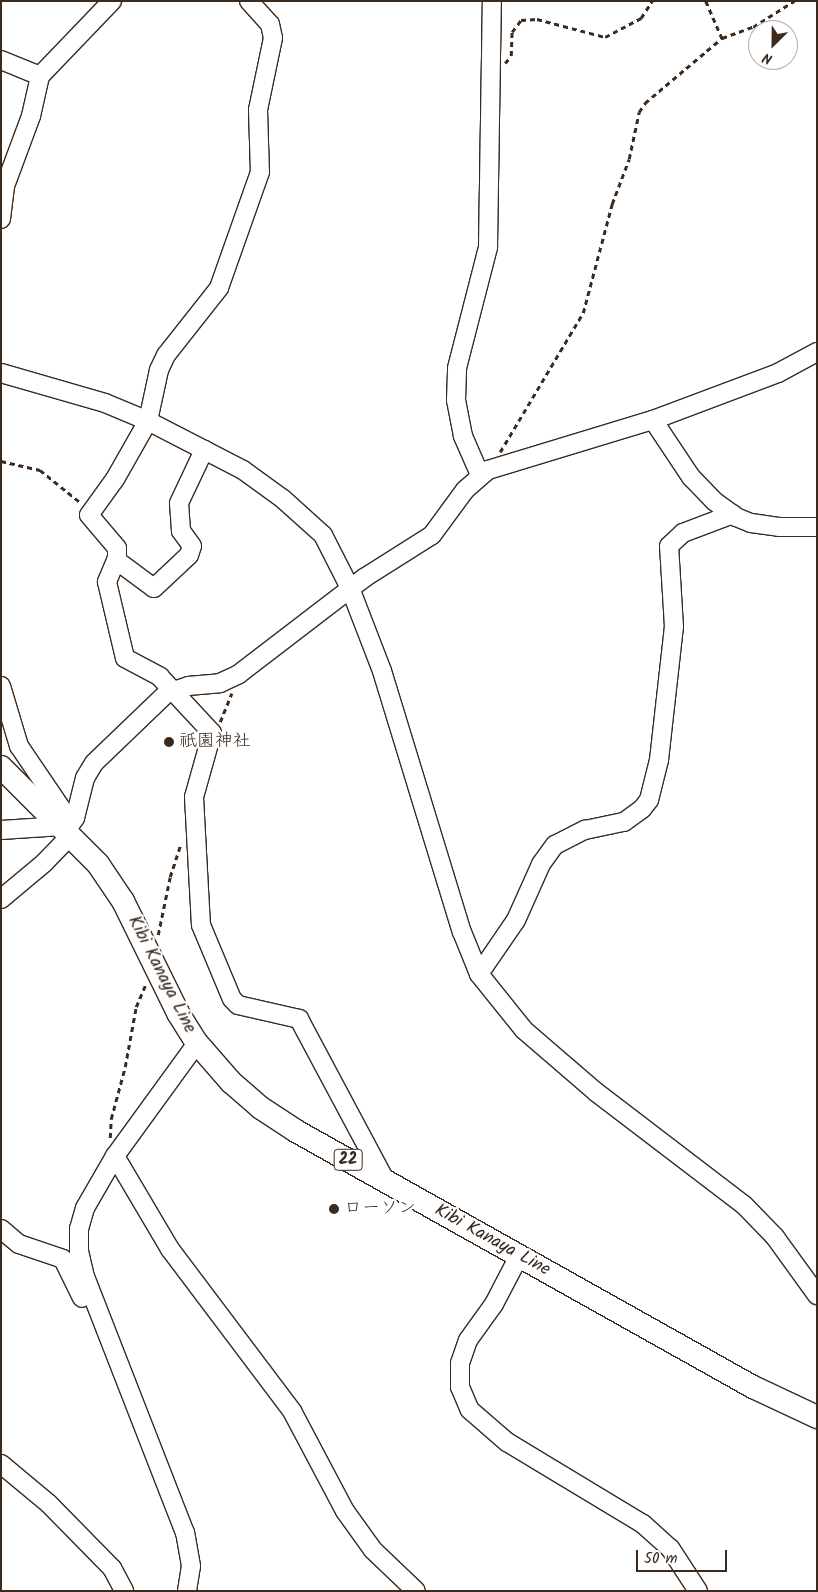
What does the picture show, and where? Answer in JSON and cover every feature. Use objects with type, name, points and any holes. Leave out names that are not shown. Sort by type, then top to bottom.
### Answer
[{"type":"main road","name":"Kibi Kanaya Line","points":[[1,767],[67,829],[116,888],[155,966],[197,1043],[230,1082],[261,1108],[386,1182],[753,1387],[817,1417]]},
{"type":"street","points":[[1,219],[6,186],[31,116],[40,76],[112,1]]},
{"type":"street","points":[[249,1],[270,24],[273,38],[258,110],[260,172],[219,288],[166,355],[159,370],[148,421],[115,479],[90,510],[91,519],[117,548],[116,560],[108,588],[124,658],[153,672],[212,734],[194,798],[203,930],[234,1003],[300,1019],[386,1182]]},
{"type":"street","points":[[484,473],[462,436],[456,400],[457,368],[488,246],[492,1]]},
{"type":"street","points":[[1,60],[40,76]]},
{"type":"street","points":[[1,899],[44,863],[75,818],[85,778],[94,763],[171,691],[220,683],[239,674],[350,588],[432,535],[465,490],[484,473],[654,420],[778,373],[817,352]]},
{"type":"street","points":[[1,372],[105,403],[148,421],[243,470],[307,519],[331,545],[382,671],[462,932],[479,974],[524,1030],[596,1092],[744,1205],[775,1237],[817,1295]]},
{"type":"street","points":[[654,420],[691,477],[714,501],[732,514],[751,523],[817,528]]},
{"type":"street","points":[[116,560],[154,588],[178,569],[192,546],[182,531],[179,502],[204,450]]},
{"type":"street","points":[[479,974],[516,920],[541,864],[555,845],[585,830],[624,822],[642,809],[648,800],[656,778],[674,627],[669,546],[683,533],[732,514]]},
{"type":"street","points":[[1,686],[19,746],[68,818],[67,829]]},
{"type":"street","points":[[1,830],[67,829]]},
{"type":"street","points":[[187,1591],[191,1566],[185,1533],[86,1277],[79,1252],[79,1229],[86,1208],[115,1156],[197,1043]]},
{"type":"street","points":[[115,1156],[170,1249],[292,1411],[345,1510],[373,1550],[416,1591]]},
{"type":"street","points":[[1,1229],[19,1244],[63,1259],[96,1332],[109,1340]]},
{"type":"street","points":[[518,1256],[494,1304],[468,1340],[460,1363],[460,1387],[470,1410],[507,1442],[643,1524],[670,1548],[698,1591]]},
{"type":"street","points":[[1,1464],[49,1504],[112,1568],[124,1591]]},
{"type":"path","points":[[491,66],[508,60],[512,32],[521,20],[537,19],[605,36],[641,18],[652,1]]},
{"type":"path","points":[[706,1],[722,38]]},
{"type":"path","points":[[484,473],[583,313],[612,204],[629,159],[639,112],[656,92],[722,38],[753,26],[794,1]]},
{"type":"path","points":[[1,461],[28,465],[48,475],[90,510]]},
{"type":"path","points":[[212,734],[224,716],[239,674]]},
{"type":"path","points":[[115,1156],[110,1137],[111,1118],[126,1067],[136,1007],[144,986],[155,966],[170,877],[184,839]]},
{"type":"place","name":"祇園神社","points":[[169,742]]},
{"type":"place","name":"ローソン","points":[[334,1209]]}]
